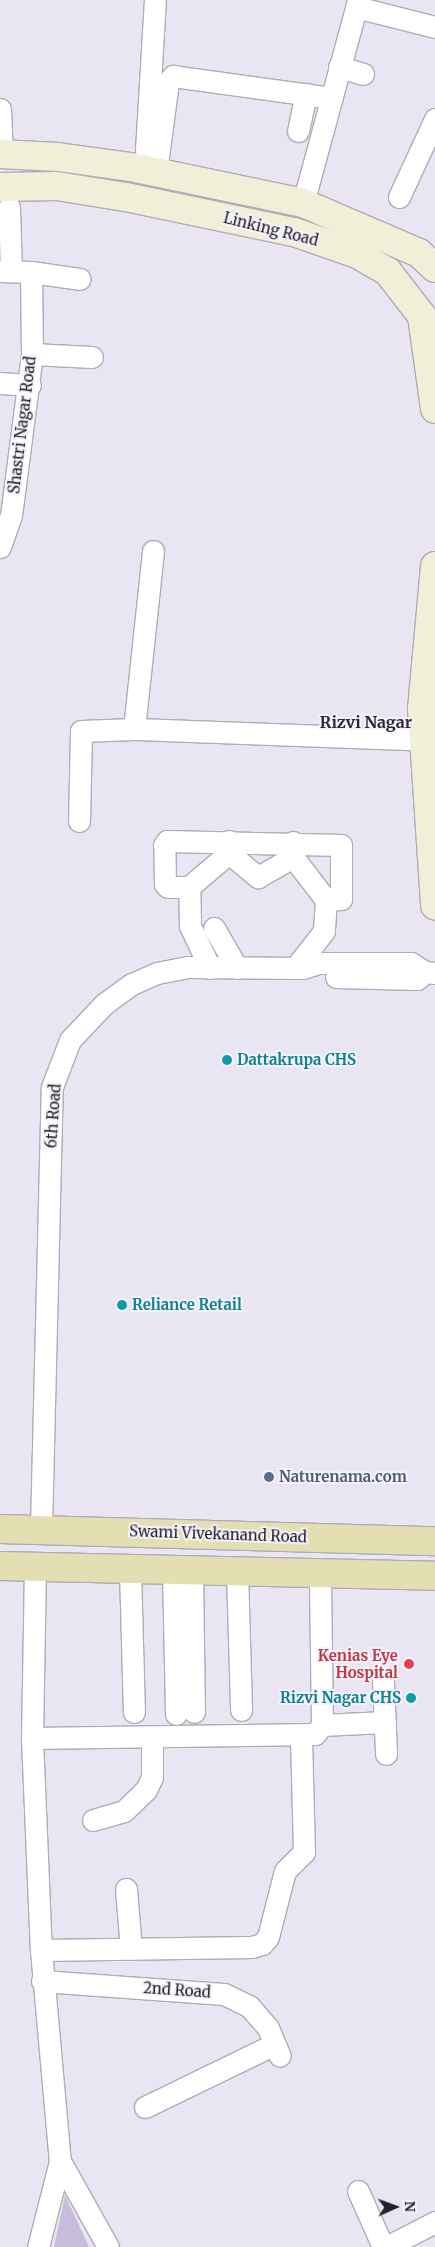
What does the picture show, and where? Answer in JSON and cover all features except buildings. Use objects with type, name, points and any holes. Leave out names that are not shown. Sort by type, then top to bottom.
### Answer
[{"type":"main road","name":"Linking Road","points":[[1,154],[58,156],[151,171],[303,203],[419,253],[435,268]]},
{"type":"main road","name":"Linking Road","points":[[5,206],[56,186],[126,197],[294,232],[357,254],[388,272],[428,314],[435,409]]},
{"type":"main road","points":[[435,566],[429,740],[435,906]]},
{"type":"main road","name":"Swami Vivekanand Road","points":[[0,1529],[435,1541]]},
{"type":"main road","points":[[0,1566],[435,1576]]},
{"type":"street","points":[[151,171],[155,0]]},
{"type":"street","points":[[383,0],[383,6],[388,9],[435,20]]},
{"type":"street","points":[[303,203],[357,3],[435,27]]},
{"type":"street","points":[[339,67],[362,74]]},
{"type":"street","points":[[151,171],[168,82],[173,76],[331,98]]},
{"type":"street","points":[[306,94],[299,127],[323,127]]},
{"type":"street","points":[[0,109],[1,154]]},
{"type":"street","points":[[399,197],[435,119]]},
{"type":"street","name":"Shastri Nagar Road","points":[[0,547],[30,385],[32,354],[14,272],[5,206]]},
{"type":"street","points":[[14,272],[80,279]]},
{"type":"street","points":[[32,354],[92,357]]},
{"type":"street","points":[[0,383],[30,385]]},
{"type":"street","points":[[134,729],[153,551]]},
{"type":"street","points":[[79,821],[82,731],[134,729],[429,740]]},
{"type":"street","points":[[189,887],[165,884],[165,843],[293,849],[341,845],[342,897],[326,900]]},
{"type":"street","points":[[229,847],[258,877],[293,849]]},
{"type":"street","points":[[210,968],[190,926],[189,887],[229,847]]},
{"type":"street","points":[[292,968],[324,931],[326,900],[293,849]]},
{"type":"street","points":[[214,928],[237,968]]},
{"type":"street","points":[[292,968],[303,942]]},
{"type":"street","name":"6th Road","points":[[41,1529],[52,1087],[70,1040],[104,1004],[132,984],[157,973],[188,967],[292,968],[318,963],[411,963],[430,972]]},
{"type":"street","points":[[35,1567],[32,1738],[42,1981],[60,2161],[38,2247]]},
{"type":"street","points":[[130,1570],[134,1712]]},
{"type":"street","points":[[183,1571],[185,1713]]},
{"type":"street","points":[[243,1572],[246,1710]]},
{"type":"street","points":[[32,1738],[301,1736],[315,1734],[322,1725],[320,1574]]},
{"type":"street","points":[[383,1681],[386,1754]]},
{"type":"street","points":[[322,1725],[385,1722]]},
{"type":"street","points":[[41,1950],[252,1947],[268,1937],[285,1871],[304,1852],[301,1736]]},
{"type":"street","points":[[93,1820],[124,1811],[146,1790],[152,1777],[152,1737]]},
{"type":"street","points":[[126,1889],[131,1949]]},
{"type":"street","name":"2nd Road","points":[[42,1981],[224,1994],[249,2006],[268,2028],[278,2050],[145,2107]]},
{"type":"street","points":[[60,2161],[108,2247]]},
{"type":"street","points":[[358,2191],[385,2247],[435,2222]]},
{"type":"street","points":[[418,2247],[435,2239]]},
{"type":"shaded area","points":[[65,2195],[89,2247],[54,2247]]},
{"type":"place","name":"Dattakrupa CHS","points":[[227,1060]]},
{"type":"place","name":"Reliance Retail","points":[[122,1305]]},
{"type":"place","name":"Naturenama.com","points":[[269,1477]]},
{"type":"place","name":"Kenias Eye Hospital","points":[[409,1664]]},
{"type":"place","name":"Rizvi Nagar CHS","points":[[411,1698]]},
{"type":"district","name":"Rizvi Nagar","points":[[366,722]]}]
